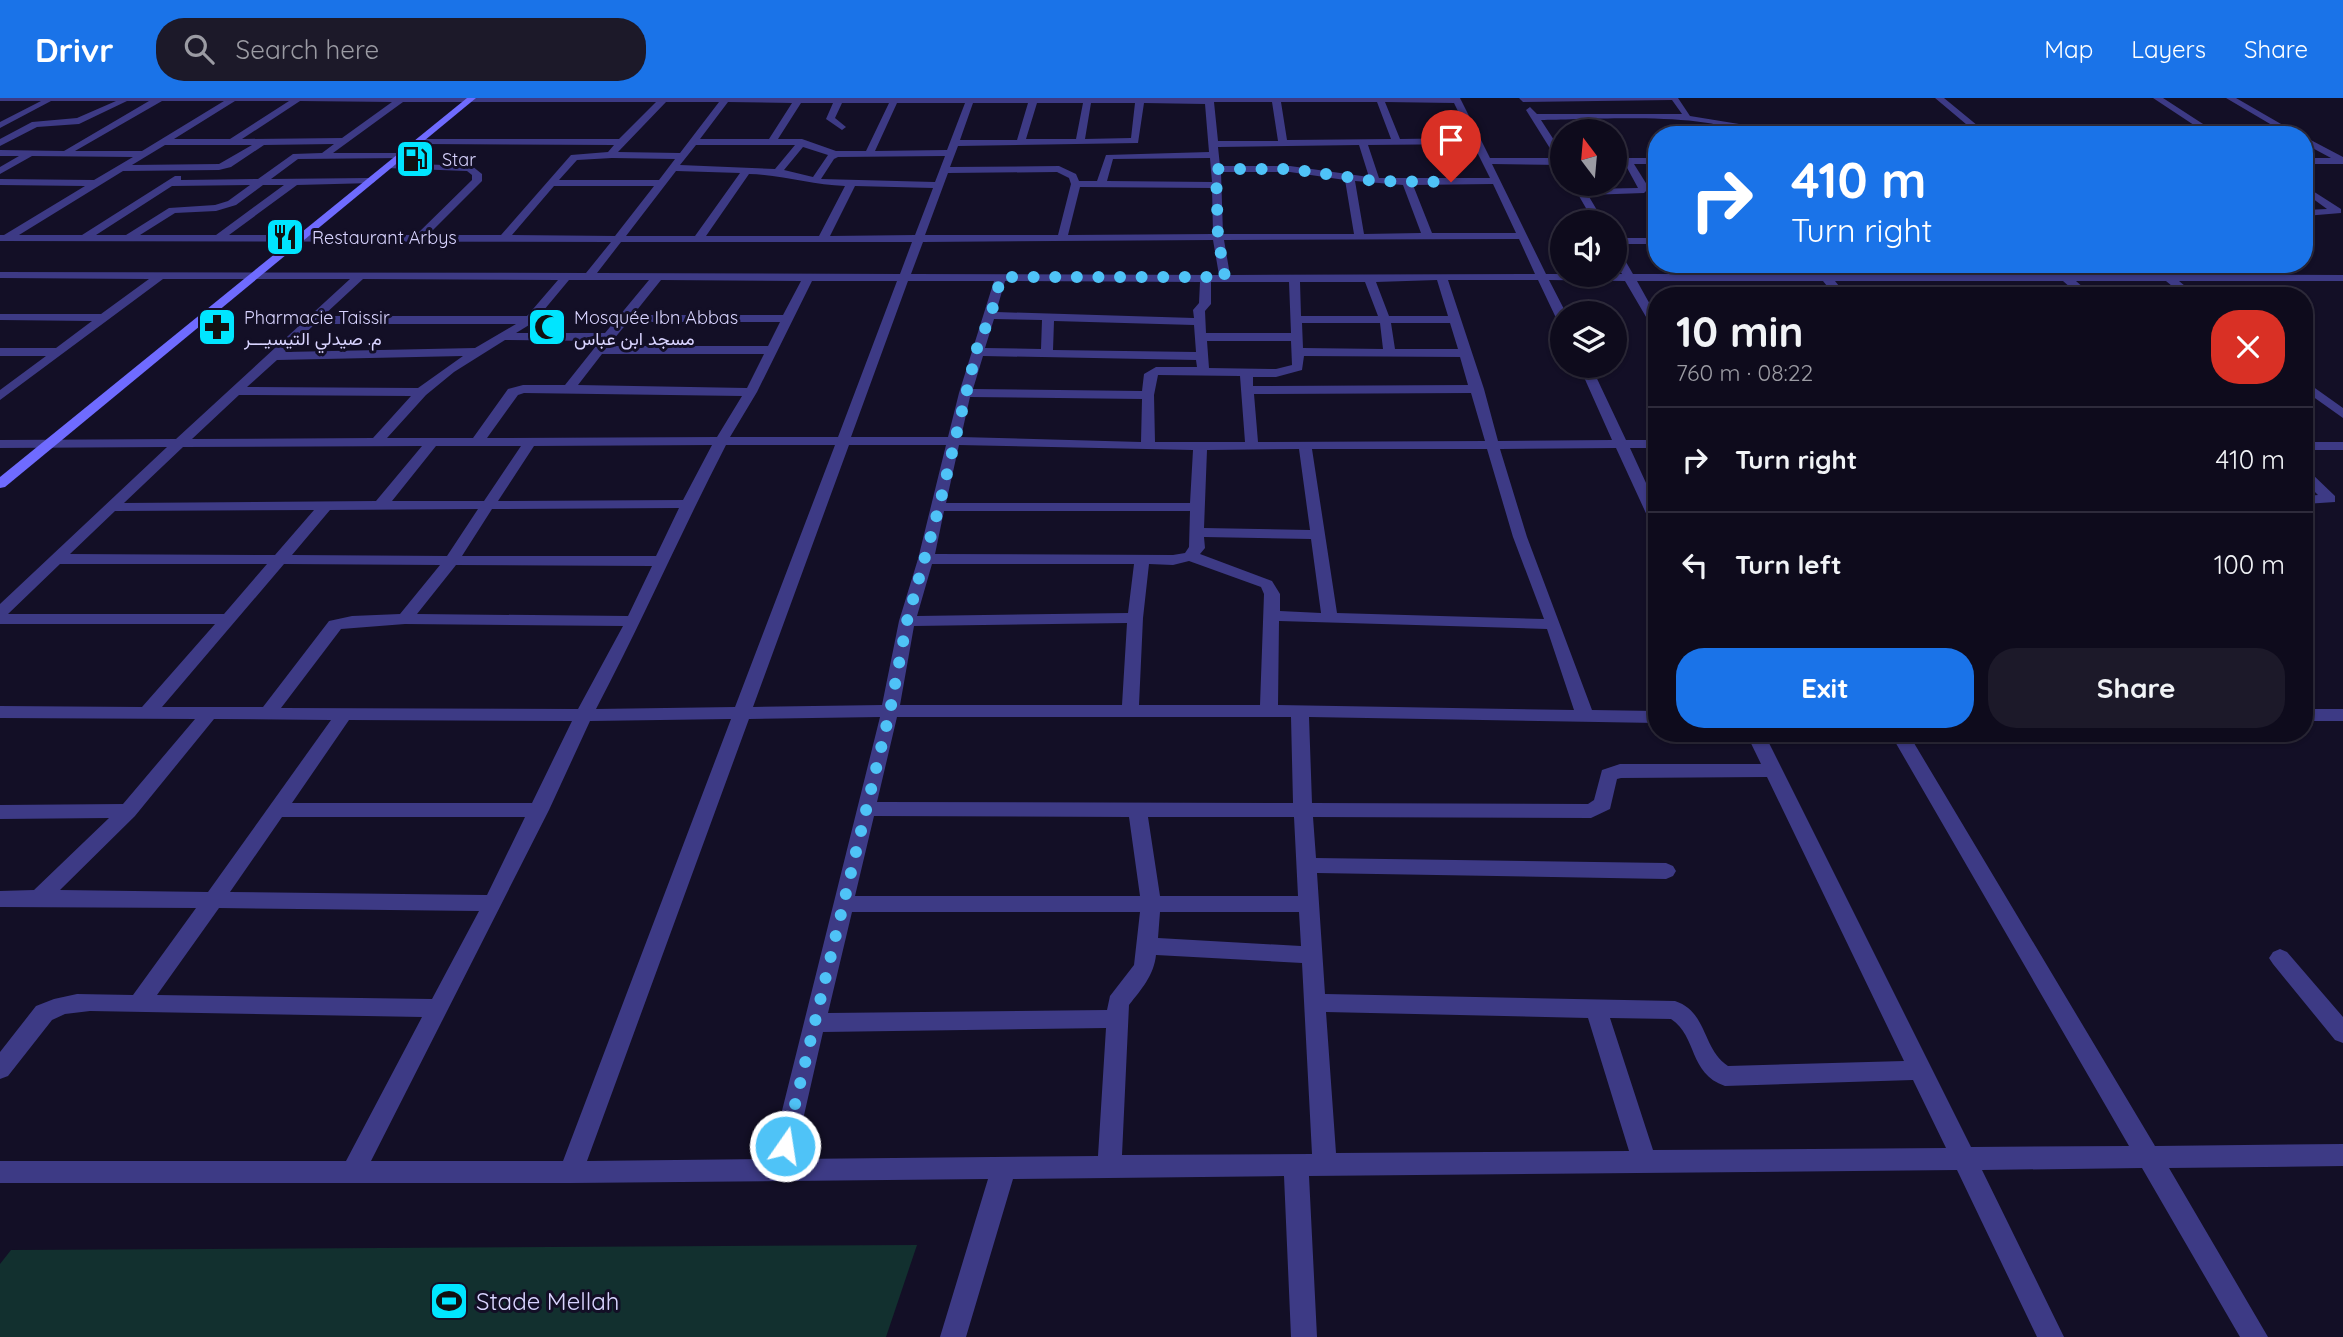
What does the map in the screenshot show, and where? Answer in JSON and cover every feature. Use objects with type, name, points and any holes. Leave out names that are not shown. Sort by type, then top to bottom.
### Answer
[{"type":"main road","points":[[0,484],[471,98]]},
{"type":"street","points":[[571,1172],[971,98]]},
{"type":"street","points":[[1523,98],[1672,98],[1687,114],[1683,117]]},
{"type":"street","points":[[1523,98],[1550,141]]},
{"type":"street","points":[[1938,98],[1974,126]]},
{"type":"street","points":[[2157,98],[2202,126]]},
{"type":"street","points":[[2231,98],[2280,126]]},
{"type":"street","points":[[0,99],[1457,99],[1554,301]]},
{"type":"street","points":[[0,125],[50,99]]},
{"type":"street","points":[[1,142],[34,124],[83,120],[126,99]]},
{"type":"street","points":[[65,153],[160,99]]},
{"type":"street","points":[[3,239],[234,99]]},
{"type":"street","points":[[612,155],[664,99]]},
{"type":"street","points":[[589,276],[726,99]]},
{"type":"street","points":[[839,99],[830,118],[842,127]]},
{"type":"street","points":[[869,154],[895,99]]},
{"type":"street","points":[[1020,143],[1034,99]]},
{"type":"street","points":[[1080,142],[1088,99]]},
{"type":"street","points":[[1209,99],[1216,169],[1218,237],[1225,277]]},
{"type":"street","points":[[1276,99],[1283,142]]},
{"type":"street","points":[[232,141],[297,100]]},
{"type":"street","points":[[325,155],[400,100]]},
{"type":"street","points":[[772,141],[798,100]]},
{"type":"street","points":[[1131,155],[1140,100]]},
{"type":"street","points":[[1380,100],[1397,142]]},
{"type":"street","points":[[1535,117],[1683,117],[1736,126]]},
{"type":"street","points":[[1,142],[31,141]]},
{"type":"street","points":[[59,141],[86,141]]},
{"type":"street","points":[[163,142],[345,141]]},
{"type":"street","points":[[419,141],[622,142]]},
{"type":"street","points":[[691,142],[798,141],[836,154],[869,154],[1020,143],[1135,141]]},
{"type":"street","points":[[1216,169],[1290,169],[1363,142],[1477,141]]},
{"type":"street","points":[[121,168],[228,165],[262,142]]},
{"type":"street","points":[[1059,169],[1063,142]]},
{"type":"street","points":[[1213,144],[1283,142],[1322,158],[1349,177],[1375,181],[1495,181]]},
{"type":"street","points":[[1363,142],[1375,181]]},
{"type":"street","points":[[778,172],[802,144]]},
{"type":"street","points":[[2313,144],[2343,161],[2313,161]]},
{"type":"street","points":[[0,153],[144,154]]},
{"type":"street","points":[[0,171],[30,153]]},
{"type":"street","points":[[815,180],[830,157],[836,154]]},
{"type":"street","points":[[1101,184],[1109,157],[1214,155]]},
{"type":"street","points":[[226,205],[296,156],[400,156]]},
{"type":"street","points":[[504,238],[574,157],[682,156]]},
{"type":"street","points":[[1628,190],[1641,191],[1644,188],[1628,160],[1648,160]]},
{"type":"street","points":[[1487,161],[1550,161]]},
{"type":"street","points":[[2330,161],[2343,166]]},
{"type":"street","points":[[388,166],[469,168],[477,174],[477,181],[419,238]]},
{"type":"street","points":[[84,237],[193,168]]},
{"type":"street","points":[[673,168],[748,169],[778,172],[818,183],[851,184],[1059,169],[1073,176],[1076,186],[1063,236]]},
{"type":"street","points":[[698,239],[748,169]]},
{"type":"street","points":[[1349,177],[1360,238]]},
{"type":"street","points":[[171,183],[370,181]]},
{"type":"street","points":[[0,182],[95,183]]},
{"type":"street","points":[[0,193],[19,183]]},
{"type":"street","points":[[220,237],[294,183]]},
{"type":"street","points":[[551,183],[661,183]]},
{"type":"street","points":[[1407,183],[1428,237]]},
{"type":"street","points":[[823,239],[851,184]]},
{"type":"street","points":[[1076,186],[1217,185]]},
{"type":"street","points":[[2313,194],[2337,211],[2313,212]]},
{"type":"street","points":[[120,214],[164,214],[181,209],[264,205]]},
{"type":"street","points":[[128,238],[164,214]]},
{"type":"street","points":[[3,239],[1522,236]]},
{"type":"street","points":[[1627,241],[1648,241]]},
{"type":"street","points":[[1883,273],[1886,276]]},
{"type":"street","points":[[2162,273],[2180,287]]},
{"type":"street","points":[[2267,273],[2273,277]]},
{"type":"street","points":[[1,276],[2343,278]]},
{"type":"street","points":[[3,392],[160,276]]},
{"type":"street","points":[[0,613],[176,444],[233,391],[276,356],[360,276]]},
{"type":"street","points":[[376,443],[421,392],[450,369],[530,320],[566,276]]},
{"type":"street","points":[[571,389],[572,382],[658,276]]},
{"type":"street","points":[[2064,276],[2077,287]]},
{"type":"street","points":[[353,1172],[494,903],[584,715],[634,621],[688,504],[721,440],[751,392],[808,277]]},
{"type":"street","points":[[779,1170],[890,711],[907,621],[926,559],[976,352],[1001,277]]},
{"type":"street","points":[[1203,371],[1199,321],[1200,307],[1205,304],[1206,277]]},
{"type":"street","points":[[1441,277],[1478,389],[1520,537],[1586,717]]},
{"type":"street","points":[[1628,277],[1648,309]]},
{"type":"street","points":[[1826,277],[1834,287]]},
{"type":"street","points":[[1148,446],[1150,374],[1156,371],[1289,372],[1298,367],[1294,279]]},
{"type":"street","points":[[1369,279],[1385,320],[1390,353]]},
{"type":"street","points":[[990,315],[1199,321]]},
{"type":"street","points":[[0,317],[104,318]]},
{"type":"street","points":[[625,318],[787,319]]},
{"type":"street","points":[[1047,353],[1048,318]]},
{"type":"street","points":[[1296,319],[1455,319]]},
{"type":"street","points":[[313,320],[530,320]]},
{"type":"street","points":[[506,337],[611,337]]},
{"type":"street","points":[[1202,337],[1296,337]]},
{"type":"street","points":[[599,349],[772,350]]},
{"type":"street","points":[[0,352],[58,352]]},
{"type":"street","points":[[276,356],[477,352]]},
{"type":"street","points":[[976,352],[1201,356]]},
{"type":"street","points":[[1297,352],[1466,354]]},
{"type":"street","points":[[1245,373],[1252,445]]},
{"type":"street","points":[[1591,378],[1648,502]]},
{"type":"street","points":[[477,442],[513,392],[523,389],[751,392]]},
{"type":"street","points":[[1248,390],[1478,389]]},
{"type":"street","points":[[233,391],[421,392]]},
{"type":"street","points":[[2313,391],[2343,415]]},
{"type":"street","points":[[965,393],[1148,395]]},
{"type":"street","points":[[0,444],[47,446],[721,440],[1148,446],[1648,444]]},
{"type":"street","points":[[405,619],[450,562],[530,442]]},
{"type":"street","points":[[380,506],[432,443]]},
{"type":"street","points":[[1305,445],[1330,618]]},
{"type":"street","points":[[1190,556],[1197,548],[1200,446]]},
{"type":"street","points":[[2313,446],[2343,446]]},
{"type":"street","points":[[2313,482],[2330,499],[2313,500]]},
{"type":"street","points":[[112,507],[688,504]]},
{"type":"street","points":[[146,714],[326,506]]},
{"type":"street","points":[[939,507],[1197,507]]},
{"type":"street","points":[[1198,532],[1317,535]]},
{"type":"street","points":[[926,559],[1173,560],[1190,556],[1267,584],[1272,594],[1269,711]]},
{"type":"street","points":[[56,559],[661,561]]},
{"type":"street","points":[[1130,712],[1135,618],[1142,560]]},
{"type":"street","points":[[1271,616],[1554,624]]},
{"type":"street","points":[[907,621],[1135,618]]},
{"type":"street","points":[[0,619],[229,619]]},
{"type":"street","points":[[267,714],[335,625],[352,621],[405,619],[634,621]]},
{"type":"street","points":[[0,712],[584,715],[890,711],[1300,711],[1648,717]]},
{"type":"street","points":[[1300,711],[1307,904],[1316,1003],[1325,1165]]},
{"type":"street","points":[[39,898],[128,811],[209,714]]},
{"type":"street","points":[[139,1004],[344,715]]},
{"type":"street","points":[[2313,715],[2342,716]]},
{"type":"street","points":[[1759,742],[2051,1337]]},
{"type":"street","points":[[1904,742],[2255,1337]]},
{"type":"street","points":[[866,809],[1591,811],[1603,804],[1608,775],[1620,771],[1771,770]]},
{"type":"street","points":[[1109,1167],[1118,1002],[1136,981],[1144,966],[1151,904],[1137,809]]},
{"type":"street","points":[[278,810],[540,810]]},
{"type":"street","points":[[0,812],[128,811]]},
{"type":"street","points":[[1306,865],[1666,871]]},
{"type":"street","points":[[0,899],[494,903]]},
{"type":"street","points":[[842,904],[1307,904]]},
{"type":"street","points":[[1146,946],[1312,955]]},
{"type":"street","points":[[2280,958],[2343,1033]]},
{"type":"street","points":[[0,1069],[44,1013],[54,1006],[72,1003],[438,1008]]},
{"type":"street","points":[[1316,1003],[1675,1010],[1685,1014],[1707,1063],[1716,1072],[1726,1076],[1922,1070]]},
{"type":"street","points":[[1596,1009],[1645,1162]]},
{"type":"street","points":[[814,1023],[1117,1019]]},
{"type":"street","points":[[0,1172],[571,1172],[2343,1155]]},
{"type":"street","points":[[1296,1165],[1304,1337]]},
{"type":"street","points":[[953,1337],[1004,1168]]},
{"type":"green space","name":"Stade Mellah","points":[[917,1245],[886,1337],[0,1337],[0,1264],[11,1250]]},
{"type":"place","name":"Star","points":[[415,159]]},
{"type":"place","name":"Restaurant Arbys","points":[[285,237]]},
{"type":"place","name":"Pharmacie Taissir م. صيدلي التيسيـــر","points":[[217,327]]},
{"type":"place","name":"Mosquée Ibn Abbas مسجد ابن عباس","points":[[547,327]]},
{"type":"place","name":"Stade Mellah","points":[[449,1301]]},
{"type":"route","points":[[785,1146],[890,711],[907,621],[926,559],[978,344],[990,318],[1001,277],[1225,277],[1218,237],[1216,169],[1290,169],[1375,181],[1451,182]]}]
